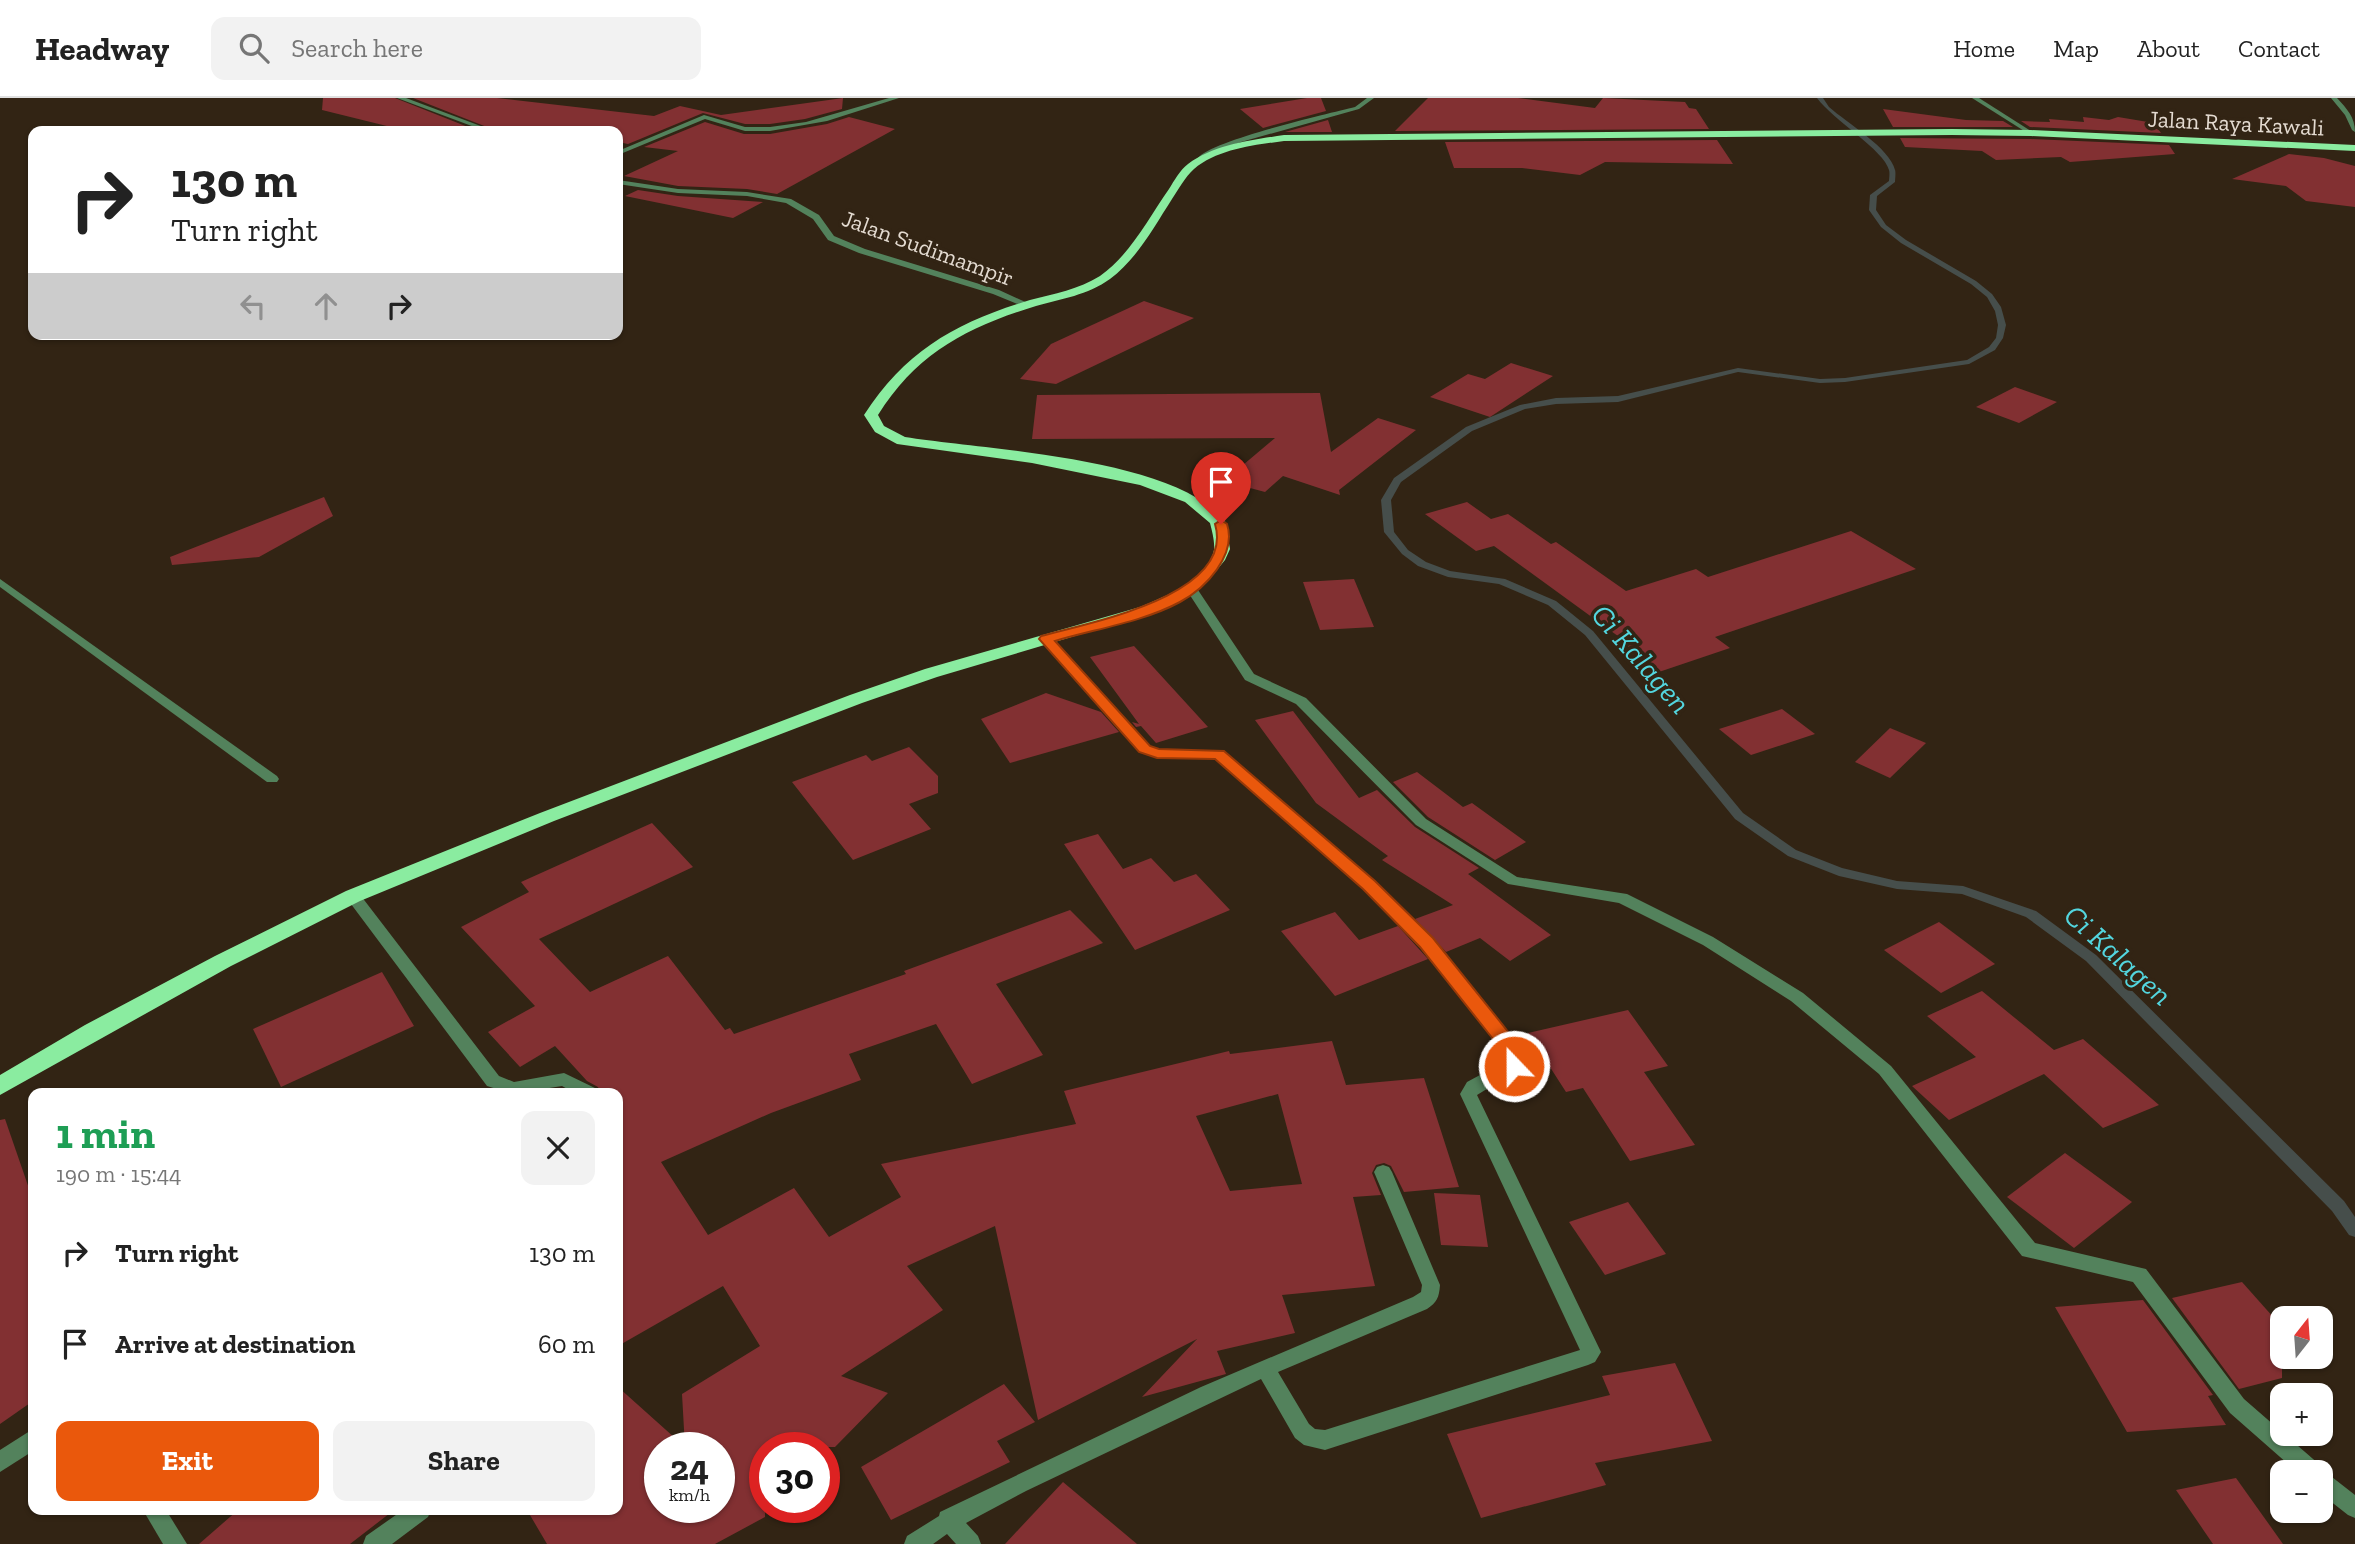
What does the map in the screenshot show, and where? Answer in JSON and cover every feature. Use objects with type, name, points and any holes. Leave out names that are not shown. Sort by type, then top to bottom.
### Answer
[{"type":"highway","name":"Jalan Raya Kawali","points":[[1202,158],[1237,146],[1284,138],[1822,133],[2031,133],[2355,148]]},
{"type":"highway","points":[[0,1086],[93,1031],[223,961],[354,896],[547,817],[856,699],[931,673],[1146,610],[1177,598],[1212,568],[1219,556],[1224,535],[1216,515],[1206,506],[1183,494],[1108,472],[913,443],[884,433],[873,422],[871,415],[879,399],[895,379],[919,356],[958,332],[1028,305],[1074,292],[1109,274],[1127,256],[1178,182],[1202,158]]},
{"type":"street","points":[[400,98],[477,126]]},
{"type":"street","points":[[623,151],[704,117],[712,117],[736,128],[767,129],[830,119],[896,98]]},
{"type":"street","points":[[1202,158],[1205,154],[1239,141],[1357,108],[1371,98]]},
{"type":"street","points":[[1975,98],[2031,133]]},
{"type":"street","points":[[2334,98],[2348,114],[2355,130]]},
{"type":"street","name":"Jalan Sudimampir","points":[[623,183],[678,191],[747,194],[788,201],[816,217],[831,238],[862,251],[996,292],[1028,305]]},
{"type":"street","points":[[0,582],[272,779]]},
{"type":"street","points":[[1190,586],[1249,677],[1301,701],[1421,822],[1513,881],[1622,898],[1708,941],[1797,997],[1885,1070],[2029,1250],[2139,1275],[2237,1406],[2299,1460]]},
{"type":"street","points":[[1046,639],[1145,749],[1157,753],[1219,755],[1369,885],[1427,943],[1500,1034],[1510,1048],[1515,1064],[1473,1087],[1468,1094],[1591,1352],[1588,1356],[1325,1440],[1311,1438],[1302,1431],[1265,1368]]},
{"type":"street","points":[[354,896],[493,1081],[514,1088],[564,1079],[580,1088]]},
{"type":"street","points":[[915,1544],[948,1519],[1265,1368],[1420,1303],[1430,1296],[1432,1284],[1383,1172]]},
{"type":"street","points":[[0,1462],[28,1442]]},
{"type":"street","points":[[2333,1490],[2355,1508]]},
{"type":"street","points":[[156,1515],[176,1544]]},
{"type":"street","points":[[373,1544],[414,1515]]},
{"type":"street","points":[[948,1519],[970,1544]]},
{"type":"building","points":[[323,98],[395,98],[465,126],[387,126],[322,110]]},
{"type":"building","points":[[413,98],[497,98],[654,116],[680,106],[721,115],[843,98],[842,109],[805,119],[770,124],[745,124],[703,113],[628,144],[623,143],[623,126],[484,126]]},
{"type":"building","points":[[1321,98],[1326,111],[1263,128],[1240,109]]},
{"type":"building","points":[[1428,98],[1518,98],[1595,108],[1603,98],[1685,102],[1689,108],[1696,109],[1709,129],[1395,131]]},
{"type":"building","points":[[1883,109],[1966,120],[2003,121],[2013,127],[1893,127]]},
{"type":"building","points":[[849,117],[895,129],[777,194],[747,189],[678,186],[624,176],[678,151],[644,147],[705,122],[744,134],[770,134],[827,124]]},
{"type":"building","points":[[2083,117],[2109,120],[2118,117],[2154,123],[2161,133],[2030,127],[2021,121],[2050,122],[2049,119],[2084,122]]},
{"type":"building","points":[[1328,120],[1332,132],[1285,132]]},
{"type":"building","points":[[1900,138],[2031,139],[2169,145],[2175,154],[2070,162],[2061,157],[1996,160],[1982,151],[1905,147]]},
{"type":"building","points":[[1717,140],[1733,164],[1605,162],[1580,175],[1522,168],[1454,168],[1445,142]]},
{"type":"building","points":[[2289,154],[2324,158],[2355,166],[2355,207],[2306,201],[2286,186],[2232,179]]},
{"type":"building","points":[[638,190],[678,196],[763,202],[733,218],[625,196]]},
{"type":"building","points":[[1144,301],[1194,318],[1056,384],[1020,379],[1051,344]]},
{"type":"building","points":[[1511,363],[1553,376],[1490,417],[1430,397],[1468,374],[1485,379]]},
{"type":"building","points":[[2015,387],[2057,402],[2019,423],[1976,407]]},
{"type":"building","points":[[1320,393],[1331,452],[1378,418],[1416,430],[1339,490],[1340,495],[1283,476],[1265,492],[1224,481],[1275,438],[1032,439],[1037,395]]},
{"type":"building","points":[[324,497],[333,516],[259,557],[172,565],[170,557]]},
{"type":"building","points":[[1467,502],[1491,519],[1508,514],[1551,544],[1556,542],[1626,591],[1696,569],[1708,577],[1851,531],[1916,569],[1715,637],[1730,648],[1653,674],[1611,642],[1622,639],[1494,546],[1476,551],[1425,514]]},
{"type":"building","points":[[1354,579],[1374,627],[1320,630],[1303,582]]},
{"type":"building","points":[[1134,646],[1208,727],[1156,743],[1141,726],[1136,727],[1132,722],[1139,724],[1090,657]]},
{"type":"building","points":[[1046,693],[1101,712],[1119,732],[1010,763],[981,719]]},
{"type":"building","points":[[1782,709],[1815,734],[1751,755],[1719,729]]},
{"type":"building","points":[[1293,711],[1359,798],[1377,790],[1415,827],[1479,868],[1468,874],[1551,935],[1510,961],[1480,938],[1446,952],[1415,919],[1453,905],[1382,860],[1388,856],[1316,803],[1255,720]]},
{"type":"building","points":[[1890,728],[1926,743],[1890,778],[1855,762]]},
{"type":"building","points":[[909,747],[938,776],[938,793],[909,804],[931,829],[853,860],[792,782],[866,755],[872,761]]},
{"type":"building","points":[[1417,772],[1463,807],[1472,803],[1526,842],[1495,860],[1428,817],[1393,782]]},
{"type":"building","points":[[652,823],[693,867],[539,939],[590,992],[668,956],[725,1030],[730,1028],[734,1034],[906,974],[904,971],[1070,910],[1103,943],[996,984],[1043,1055],[972,1084],[936,1024],[849,1054],[861,1080],[771,1113],[661,1162],[708,1235],[794,1188],[829,1237],[901,1197],[881,1164],[1076,1124],[1064,1091],[1229,1051],[1230,1054],[1332,1041],[1346,1085],[1424,1078],[1459,1187],[1404,1192],[1391,1166],[1384,1163],[1376,1165],[1372,1173],[1381,1195],[1353,1197],[1375,1286],[1282,1295],[1295,1333],[1217,1351],[1226,1374],[1142,1397],[1197,1339],[1038,1420],[995,1226],[907,1266],[943,1310],[841,1376],[888,1393],[840,1442],[840,1432],[749,1432],[749,1523],[754,1523],[715,1544],[547,1544],[530,1515],[623,1515],[623,1391],[668,1432],[644,1432],[644,1523],[735,1523],[735,1432],[684,1432],[682,1394],[760,1346],[723,1286],[623,1343],[623,1088],[598,1088],[587,1081],[555,1046],[520,1067],[488,1032],[535,1006],[461,927],[529,892],[521,882]],"holes":[[[1278,1094],[1302,1184],[1230,1191],[1196,1116]]]},
{"type":"building","points":[[1098,834],[1123,869],[1151,858],[1174,882],[1196,874],[1230,910],[1135,950],[1064,844]]},
{"type":"building","points":[[1335,912],[1359,940],[1398,926],[1428,959],[1335,996],[1281,931]]},
{"type":"building","points":[[1939,922],[1995,964],[1941,993],[1884,950]]},
{"type":"building","points":[[382,972],[414,1026],[281,1087],[253,1029]]},
{"type":"building","points":[[1982,991],[2054,1050],[2083,1039],[2159,1105],[2103,1128],[2044,1074],[1949,1120],[1912,1086],[1976,1057],[1927,1016]]},
{"type":"building","points":[[1628,1010],[1668,1066],[1644,1072],[1695,1145],[1630,1161],[1583,1088],[1566,1092],[1528,1033]]},
{"type":"building","points":[[5,1119],[28,1186],[28,1404],[0,1424],[0,1120]]},
{"type":"building","points":[[2065,1153],[2132,1202],[2074,1248],[2007,1197]]},
{"type":"building","points":[[1434,1193],[1480,1195],[1488,1247],[1441,1245]]},
{"type":"building","points":[[1628,1202],[1666,1254],[1605,1275],[1569,1222]]},
{"type":"building","points":[[2242,1282],[2270,1314],[2270,1369],[2282,1369],[2282,1378],[2239,1389],[2172,1298]]},
{"type":"building","points":[[2143,1300],[2213,1395],[2208,1396],[2226,1425],[2127,1432],[2055,1307]]},
{"type":"building","points":[[1675,1363],[1712,1441],[1595,1463],[1606,1485],[1481,1518],[1447,1434],[1610,1395],[1602,1376]]},
{"type":"building","points":[[1004,1384],[1035,1422],[997,1441],[1010,1462],[891,1520],[861,1467]]},
{"type":"building","points":[[2236,1478],[2283,1544],[2213,1544],[2176,1490]]},
{"type":"building","points":[[1063,1482],[1137,1544],[1005,1544]]},
{"type":"building","points":[[232,1515],[388,1515],[350,1544],[199,1544]]},
{"type":"waterway","name":"Ci Kalagen","points":[[1820,98],[1827,108],[1877,150],[1893,171],[1892,182],[1874,195],[1872,210],[1884,226],[1904,242],[1973,283],[1993,300],[2002,325],[2002,332],[1996,344],[1969,362],[1845,380],[1820,381],[1738,370],[1618,399],[1556,401],[1523,407],[1469,429],[1397,480],[1386,500],[1389,532],[1405,552],[1422,564],[1448,574],[1501,581],[1552,603],[1589,633],[1739,816],[1792,853],[1839,872],[1897,885],[1963,890],[2031,914],[2091,958],[2338,1206],[2355,1230]]},
{"type":"route","points":[[1221,524],[1223,547],[1212,568],[1177,598],[1146,610],[1046,639],[1145,749],[1157,753],[1219,755],[1369,885],[1427,943],[1500,1034],[1510,1048],[1514,1066]]}]
